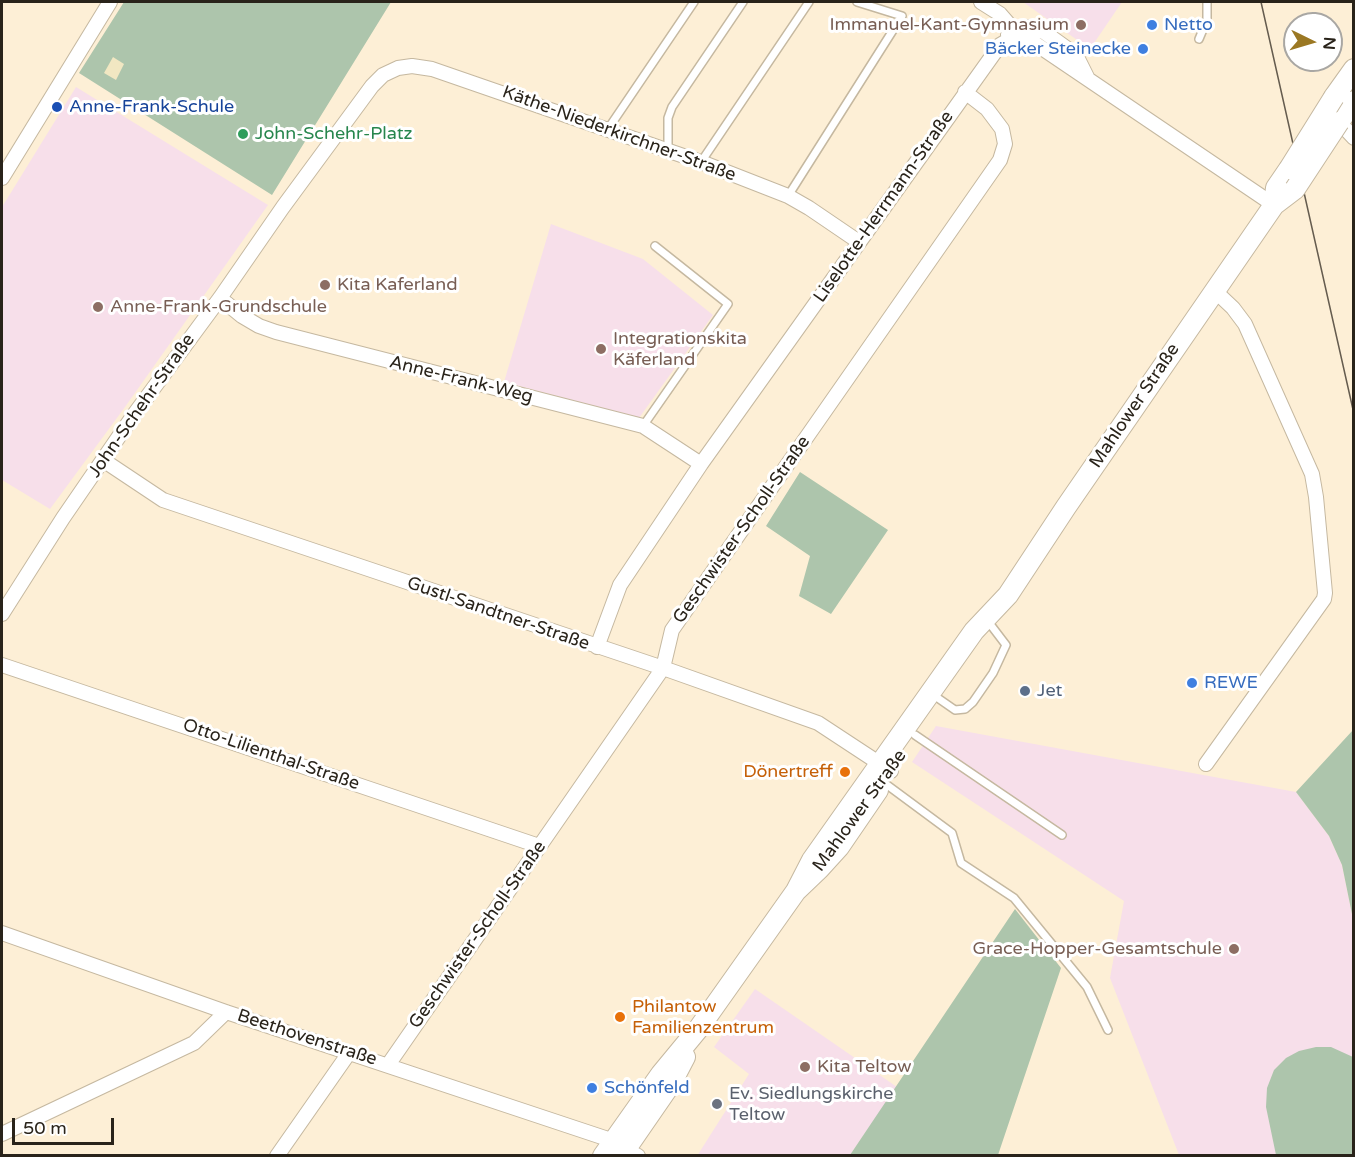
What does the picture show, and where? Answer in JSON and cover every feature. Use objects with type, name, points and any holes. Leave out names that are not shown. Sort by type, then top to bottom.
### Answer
[{"type":"main road","name":"Mahlower Straße","points":[[620,1151],[672,1082],[699,1028],[796,891],[838,847],[882,773],[935,697],[981,642],[994,616],[1274,205],[1295,189],[1339,122],[1353,69]]},
{"type":"main road","name":"Mahlower Straße","points":[[1274,205],[1276,188],[1344,99]]},
{"type":"main road","name":"Mahlower Straße","points":[[882,773],[915,735],[935,697]]},
{"type":"street","points":[[2,178],[110,2]]},
{"type":"street","points":[[981,2],[1000,14],[1014,30],[1027,27],[1053,38],[1076,55],[1088,77]]},
{"type":"street","name":"Liselotte-Herrmann-Straße","points":[[597,647],[620,585],[701,464],[965,92],[1005,37],[1014,30]]},
{"type":"street","points":[[1000,45],[1012,38],[1021,37],[1029,40],[1088,77],[1274,205]]},
{"type":"street","name":"Käthe-Niederkirchner-Straße","points":[[372,86],[383,75],[399,68],[412,66],[432,69],[668,150],[788,196],[860,242]]},
{"type":"street","name":"John-Schehr-Straße","points":[[2,614],[63,518],[133,417],[372,86]]},
{"type":"street","name":"Geschwister-Scholl-Straße","points":[[388,1065],[663,668],[672,630],[1000,160],[1005,144],[1002,129],[987,109],[965,92]]},
{"type":"street","points":[[1339,122],[1353,138]]},
{"type":"street","points":[[1206,764],[1324,599],[1325,593],[1312,474],[1245,324],[1233,308],[1215,291]]},
{"type":"street","name":"Anne-Frank-Weg","points":[[220,298],[242,316],[259,326],[276,332],[643,426],[701,464]]},
{"type":"street","name":"Gustl-Sandtner-Straße","points":[[104,460],[163,500],[663,668],[818,723],[882,773]]},
{"type":"street","name":"Otto-Lilienthal-Straße","points":[[2,665],[539,846]]},
{"type":"street","name":"Beethovenstraße","points":[[2,933],[226,1012],[388,1065],[620,1151]]},
{"type":"street","points":[[2,1134],[194,1043],[226,1012]]},
{"type":"street","points":[[278,1155],[349,1053]]},
{"type":"lane","points":[[608,129],[694,2]]},
{"type":"lane","points":[[668,150],[668,118],[672,107],[743,2]]},
{"type":"lane","points":[[701,162],[809,2]]},
{"type":"lane","points":[[788,196],[902,16],[857,2]]},
{"type":"lane","points":[[1199,39],[1207,20],[1207,2]]},
{"type":"lane","points":[[643,426],[728,304],[656,246]]},
{"type":"lane","points":[[935,697],[955,710],[965,710],[973,702],[993,672],[1006,645],[994,616]]},
{"type":"lane","points":[[915,735],[1062,835]]},
{"type":"lane","points":[[882,773],[952,833],[961,863],[1014,898],[1087,987],[1108,1030]]},
{"type":"shaded area","name":"Immanuel-Kant-Gymnasium","points":[[1023,2],[1122,2],[1090,49]]},
{"type":"shaded area","name":"Anne-Frank-Grundschule","points":[[76,87],[268,205],[50,509],[2,480],[2,207]]},
{"type":"shaded area","name":"Integrationskita Käferland","points":[[551,224],[643,259],[713,315],[639,418],[504,382]]},
{"type":"shaded area","name":"Grace-Hopper-Gesamtschule","points":[[936,726],[1296,792],[1329,836],[1342,865],[1353,919],[1353,1155],[1179,1155],[1110,978],[1124,901],[912,762]]},
{"type":"shaded area","name":"Kita Teltow","points":[[755,989],[897,1087],[850,1155],[697,1156],[749,1074],[714,1047]]},
{"type":"green space","name":"John-Schehr-Platz","points":[[124,2],[391,2],[272,195],[79,73]]},
{"type":"green space","points":[[800,472],[888,530],[831,614],[799,596],[810,556],[766,526]]},
{"type":"green space","points":[[1353,730],[1353,919],[1342,865],[1329,836],[1296,792]]},
{"type":"green space","points":[[1015,909],[1061,968],[998,1155],[850,1155]]},
{"type":"green space","points":[[1316,1047],[1331,1047],[1353,1057],[1353,1155],[1276,1155],[1266,1107],[1267,1088],[1274,1070],[1286,1058],[1299,1051]]},
{"type":"sand","points":[[113,57],[124,64],[116,80],[104,73]]},
{"type":"tram line","points":[[1261,2],[1354,414]]},
{"type":"place","name":"Immanuel-Kant-Gymnasium","points":[[1081,25]]},
{"type":"place","name":"Netto","points":[[1152,25]]},
{"type":"place","name":"Bäcker Steinecke","points":[[1143,49]]},
{"type":"place","name":"Anne-Frank-Schule","points":[[57,107]]},
{"type":"place","name":"John-Schehr-Platz","points":[[243,134]]},
{"type":"place","name":"Kita Kaferland","points":[[325,285]]},
{"type":"place","name":"Anne-Frank-Grundschule","points":[[98,307]]},
{"type":"place","name":"Integrationskita Käferland","points":[[601,349]]},
{"type":"place","name":"REWE","points":[[1192,683]]},
{"type":"place","name":"Jet","points":[[1025,691]]},
{"type":"place","name":"Dönertreff","points":[[845,772]]},
{"type":"place","name":"Grace-Hopper-Gesamtschule","points":[[1234,949]]},
{"type":"place","name":"Philantow Familienzentrum","points":[[620,1017]]},
{"type":"place","name":"Kita Teltow","points":[[805,1067]]},
{"type":"place","name":"Schönfeld","points":[[592,1088]]},
{"type":"place","name":"Ev. Siedlungskirche Teltow","points":[[717,1104]]}]
